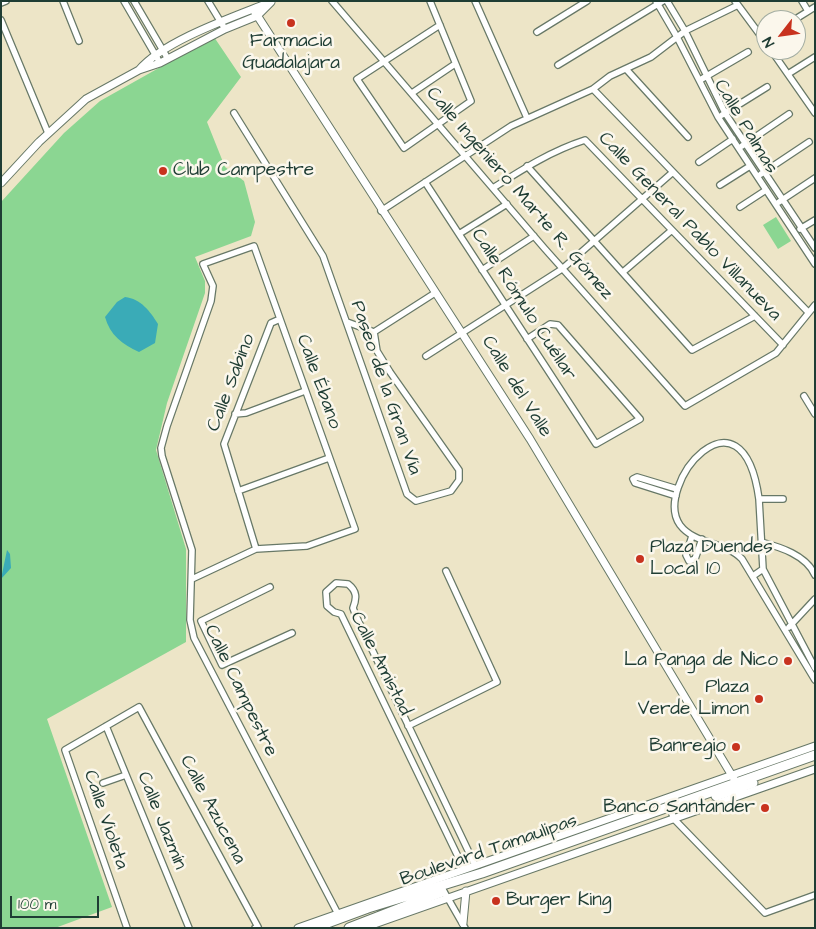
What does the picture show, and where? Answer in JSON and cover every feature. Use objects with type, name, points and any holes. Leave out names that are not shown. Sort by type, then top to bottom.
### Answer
[{"type":"main road","name":"Boulevard Tamaulipas","points":[[349,928],[377,916],[815,755]]},
{"type":"main road","name":"Boulevard Tamaulipas","points":[[737,785],[815,761]]},
{"type":"main road","name":"Boulevard Tamaulipas","points":[[314,928],[395,896],[444,892],[492,879],[670,809]]},
{"type":"main road","points":[[377,916],[391,908],[395,896]]},
{"type":"street","points":[[1,3],[6,1]]},
{"type":"street","points":[[62,1],[79,41]]},
{"type":"street","points":[[124,1],[160,63]]},
{"type":"street","points":[[134,1],[168,59]]},
{"type":"street","points":[[208,1],[225,29]]},
{"type":"street","name":"Calle Ingeniero Marte R. Gómez","points":[[332,1],[562,269],[685,406],[766,361],[776,353],[782,344]]},
{"type":"street","points":[[430,1],[440,25],[456,64],[471,101],[404,148],[357,79],[440,25]]},
{"type":"street","points":[[475,1],[527,118]]},
{"type":"street","points":[[537,32],[587,1]]},
{"type":"street","name":"Calle Palmas","points":[[667,1],[685,31],[725,112],[815,248]]},
{"type":"street","points":[[802,1],[808,11],[815,7]]},
{"type":"street","points":[[139,70],[156,56],[220,22],[271,2]]},
{"type":"street","points":[[1,183],[48,133],[86,98],[139,70],[160,63],[225,29],[257,16],[271,2]]},
{"type":"street","points":[[558,66],[659,2]]},
{"type":"street","name":"Calle Palmas","points":[[659,2],[718,117],[814,262]]},
{"type":"street","points":[[382,211],[527,118],[593,89],[610,76],[651,57],[685,31],[737,3],[756,28]]},
{"type":"street","name":"Calle del Valle","points":[[252,9],[535,447],[737,785]]},
{"type":"street","points":[[1,20],[48,133]]},
{"type":"street","points":[[700,80],[748,52]]},
{"type":"street","points":[[788,74],[815,57]]},
{"type":"street","points":[[778,60],[815,113]]},
{"type":"street","points":[[412,93],[456,64]]},
{"type":"street","points":[[626,70],[688,137]]},
{"type":"street","points":[[718,117],[767,87]]},
{"type":"street","points":[[593,89],[808,312]]},
{"type":"street","name":"Paseo de la Gran Vía","points":[[234,113],[322,256],[347,322],[406,494],[416,501],[451,491],[459,480],[459,470],[377,352],[374,332]]},
{"type":"street","points":[[739,148],[789,114]]},
{"type":"street","points":[[698,162],[733,139]]},
{"type":"street","name":"Calle General Pablo Villanueva","points":[[493,188],[527,166],[564,147],[585,140],[782,344]]},
{"type":"street","points":[[757,176],[809,142]]},
{"type":"street","points":[[527,166],[692,350],[755,316]]},
{"type":"street","points":[[720,186],[750,166]]},
{"type":"street","points":[[426,356],[562,269],[673,172]]},
{"type":"street","points":[[775,204],[815,178]]},
{"type":"street","name":"Calle Rómulo Cuéllar","points":[[425,182],[527,339],[596,444],[640,419],[555,324],[550,324],[527,339]]},
{"type":"street","points":[[740,207],[766,190]]},
{"type":"street","points":[[459,234],[507,204]]},
{"type":"street","points":[[794,233],[815,220]]},
{"type":"street","points":[[623,272],[672,230]]},
{"type":"street","points":[[482,270],[534,236]]},
{"type":"street","name":"Calle Ébano","points":[[254,246],[355,529],[307,546],[256,549]]},
{"type":"street","name":"Calle Campestre","points":[[254,246],[203,264],[213,286],[211,301],[161,448],[164,465],[192,550],[192,629],[207,663],[338,914]]},
{"type":"street","points":[[347,322],[374,332],[435,293]]},
{"type":"street","points":[[782,344],[815,304]]},
{"type":"street","name":"Calle Sabino","points":[[256,549],[224,444],[271,323],[280,319]]},
{"type":"street","points":[[235,414],[246,413],[306,391]]},
{"type":"street","points":[[804,396],[815,414]]},
{"type":"street","points":[[815,668],[791,626],[763,569],[759,499],[755,474],[749,460],[740,449],[730,443],[718,443],[708,446],[698,455],[677,489],[674,513],[679,523],[692,536],[736,552],[754,576],[815,680]]},
{"type":"street","points":[[238,491],[329,458]]},
{"type":"street","points":[[676,496],[657,486],[677,489]]},
{"type":"street","points":[[759,499],[783,499]]},
{"type":"street","points":[[692,536],[686,555],[689,561],[695,559],[702,539]]},
{"type":"street","points":[[761,542],[786,550],[797,557],[815,575]]},
{"type":"street","points":[[192,579],[256,549]]},
{"type":"street","points":[[754,576],[763,569]]},
{"type":"street","points":[[408,726],[497,682],[446,572]]},
{"type":"street","name":"Calle Amistad","points":[[464,869],[341,614],[334,612],[328,606],[325,598],[329,587],[336,583],[342,582],[352,588],[356,601],[353,608],[475,866]]},
{"type":"street","points":[[270,587],[202,621],[218,657],[222,665],[292,632]]},
{"type":"street","points":[[785,629],[791,626],[815,599]]},
{"type":"street","points":[[341,614],[347,613],[353,608]]},
{"type":"street","points":[[207,663],[218,657]]},
{"type":"street","points":[[380,695],[391,690]]},
{"type":"street","name":"Calle Azucena","points":[[106,726],[139,707],[256,927]]},
{"type":"street","name":"Calle Violeta","points":[[106,726],[65,750],[127,928]]},
{"type":"street","name":"Calle Jazmín","points":[[106,726],[189,928]]},
{"type":"street","points":[[298,928],[395,896],[464,869],[670,809],[737,785],[815,746]]},
{"type":"street","points":[[737,785],[815,769]]},
{"type":"street","points":[[419,775],[430,770]]},
{"type":"street","points":[[103,783],[126,775]]},
{"type":"street","points":[[670,809],[765,913],[815,895]]},
{"type":"street","points":[[457,854],[467,849]]},
{"type":"street","points":[[363,928],[444,892],[466,891],[492,879]]},
{"type":"street","points":[[464,925],[466,891]]},
{"type":"street","points":[[444,892],[464,925]]},
{"type":"green space","points":[[214,37],[241,77],[207,122],[225,167],[244,181],[255,222],[251,236],[195,257],[205,281],[205,293],[167,403],[156,450],[186,549],[186,642],[47,719],[112,907],[55,928],[1,928],[1,202],[64,133],[100,101]]},
{"type":"green space","points":[[776,217],[791,241],[778,249],[763,225]]},
{"type":"water","points":[[125,297],[136,300],[144,306],[158,324],[155,343],[139,352],[127,346],[113,334],[105,317],[117,302]]},
{"type":"water","points":[[7,550],[10,554],[11,568],[1,579]]},
{"type":"place","name":"Farmacia Guadalajara","points":[[291,23]]},
{"type":"place","name":"Club Campestre","points":[[163,171]]},
{"type":"place","name":"Plaza Duendes Local 10","points":[[640,559]]},
{"type":"place","name":"La Panga de Nico","points":[[788,661]]},
{"type":"place","name":"Plaza Verde Limon","points":[[759,699]]},
{"type":"place","name":"Banregio","points":[[736,747]]},
{"type":"place","name":"Banco Santander","points":[[765,808]]},
{"type":"place","name":"Burger King","points":[[496,901]]}]
